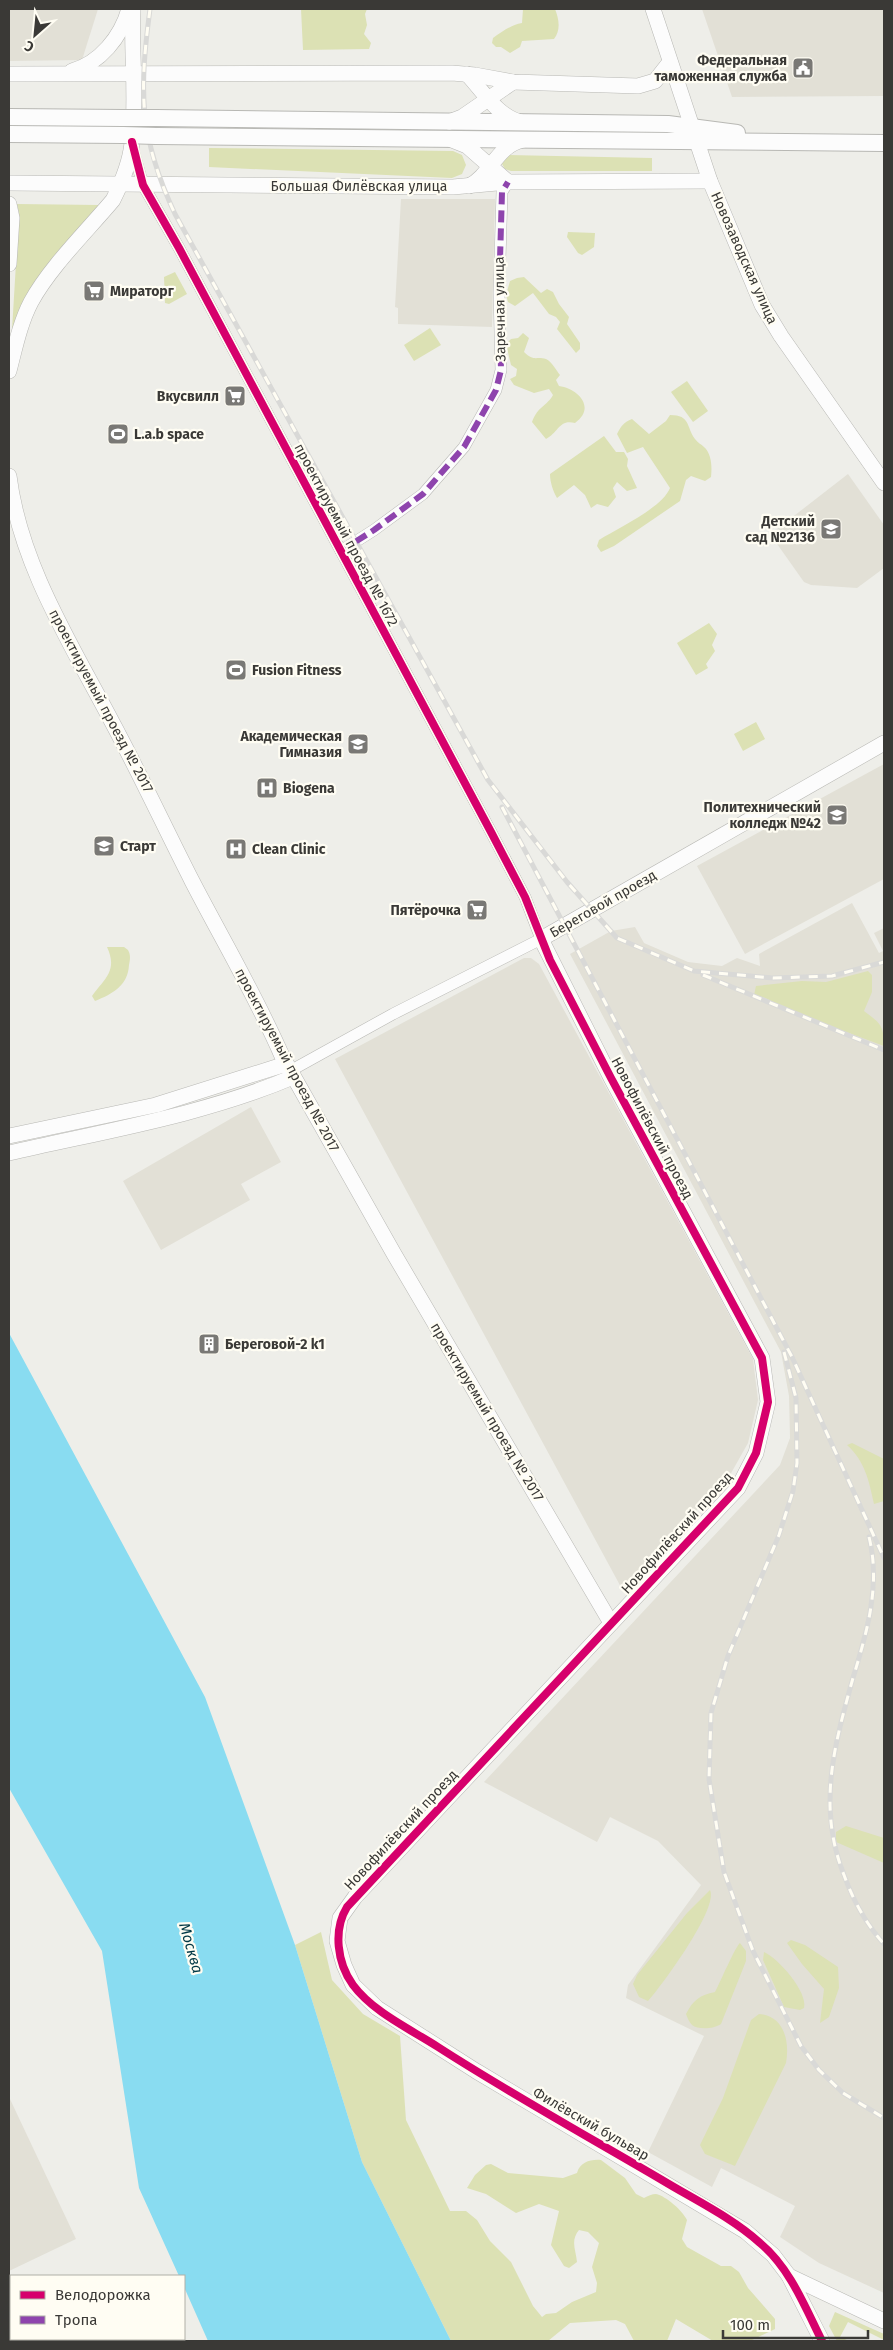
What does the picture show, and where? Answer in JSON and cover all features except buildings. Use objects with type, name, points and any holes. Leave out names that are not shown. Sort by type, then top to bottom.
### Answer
[{"type":"main road","points":[[9,117],[668,124],[694,135]]},
{"type":"main road","points":[[9,134],[128,139],[156,136],[523,140],[694,135],[824,143],[884,143]]},
{"type":"street","points":[[63,74],[89,64],[109,47],[119,32],[129,9]]},
{"type":"street","points":[[9,371],[23,320],[31,302],[43,283],[113,200],[121,185],[128,139],[133,74],[131,46],[134,9]]},
{"type":"street","name":"Новозаводская улица","points":[[653,9],[710,181],[762,305],[781,336],[884,483]]},
{"type":"street","points":[[9,74],[460,74],[513,82],[645,86],[655,81],[670,62]]},
{"type":"street","points":[[460,74],[489,98],[506,116],[523,123]]},
{"type":"street","points":[[460,74],[466,78],[473,88],[474,101],[467,114]]},
{"type":"street","points":[[448,122],[467,114],[513,82]]},
{"type":"street","name":"проектируемый проезд № 1672","points":[[128,139],[143,185],[525,897],[541,939]]},
{"type":"street","points":[[448,139],[463,143],[508,182]]},
{"type":"street","points":[[463,186],[476,180],[506,147],[523,140]]},
{"type":"street","points":[[463,186],[475,174],[476,161],[470,149]]},
{"type":"street","name":"Большая Филёвская улица","points":[[9,184],[463,186],[508,182],[710,181]]},
{"type":"street","name":"Заречная улица","points":[[340,551],[374,530],[424,494],[464,447],[496,390],[501,370],[499,293],[502,192],[508,182]]},
{"type":"street","points":[[9,204],[12,218],[9,264]]},
{"type":"street","name":"проектируемый проезд № 2017","points":[[9,476],[18,524],[48,597],[156,804],[191,879],[268,1024],[290,1071],[394,1254],[612,1624]]},
{"type":"street","name":"Береговой проезд","points":[[290,1071],[405,1007],[541,939],[884,743]]},
{"type":"street","name":"Новофилёвский проезд","points":[[337,1940],[340,1918],[355,1897],[738,1488],[756,1453],[768,1402],[762,1358],[611,1078],[541,939]]},
{"type":"street","points":[[9,1136],[156,1105],[290,1071]]},
{"type":"street","points":[[9,1152],[161,1118],[264,1089],[290,1071]]},
{"type":"street","name":"Филёвский бульвар","points":[[337,1940],[344,1966],[353,1985],[377,2008],[476,2071],[745,2231],[773,2255],[789,2276],[822,2341]]},
{"type":"street","points":[[789,2276],[884,2321]]},
{"type":"shaded area","points":[[9,9],[98,9],[82,60],[9,61]]},
{"type":"shaded area","name":"Федеральная таможенная служба","points":[[702,9],[884,9],[884,96],[732,97]]},
{"type":"shaded area","points":[[401,199],[495,199],[492,327],[398,324],[398,308],[395,307]]},
{"type":"shaded area","name":"Детский сад №2136","points":[[848,474],[884,525],[884,568],[857,588],[811,585],[804,582],[775,541],[772,533]]},
{"type":"shaded area","name":"Политехнический колледж №42","points":[[884,764],[884,879],[745,954],[697,866]]},
{"type":"shaded area","points":[[852,903],[879,953],[883,951],[874,933],[884,928],[884,2293],[819,2263],[780,2237],[795,2206],[721,2168],[712,2187],[648,2152],[704,2036],[626,1998],[628,1985],[701,1885],[658,1841],[610,1817],[597,1842],[484,1782],[780,1465],[790,1438],[789,1396],[781,1352],[570,954],[611,931],[635,927],[644,943],[688,962],[722,966],[737,958],[760,966],[759,954]]},
{"type":"shaded area","points":[[524,958],[531,958],[539,964],[753,1359],[758,1400],[748,1443],[730,1475],[622,1589],[335,1059]]},
{"type":"shaded area","points":[[251,1107],[281,1162],[241,1184],[250,1200],[161,1250],[123,1181]]},
{"type":"shaded area","points":[[9,2097],[76,2239],[9,2271]]},
{"type":"green space","points":[[301,9],[367,9],[365,14],[367,25],[364,34],[371,43],[369,49],[303,50]]},
{"type":"green space","points":[[523,9],[555,9],[559,24],[558,32],[554,39],[522,41],[520,47],[510,53],[501,47],[496,47],[492,43],[493,38],[511,27],[522,23]]},
{"type":"green space","points":[[209,148],[453,151],[462,155],[466,165],[462,174],[452,178],[209,167]]},
{"type":"green space","points":[[508,155],[652,158],[652,171],[511,171],[505,169],[502,164]]},
{"type":"green space","points":[[17,204],[99,205],[19,312],[12,330],[19,213]]},
{"type":"green space","points":[[568,232],[595,233],[594,247],[582,255],[578,253],[567,237]]},
{"type":"green space","points":[[175,272],[187,294],[169,304],[165,303],[164,277]]},
{"type":"green space","points":[[524,277],[541,293],[547,289],[553,292],[569,317],[567,324],[580,343],[580,349],[576,353],[557,329],[560,322],[556,317],[549,314],[533,293],[515,306],[508,302],[506,295],[510,281]]},
{"type":"green space","points":[[430,328],[441,345],[414,361],[404,345]]},
{"type":"green space","points":[[523,333],[529,338],[524,352],[530,357],[543,358],[550,362],[560,375],[556,380],[559,386],[573,391],[582,400],[584,405],[581,417],[575,423],[562,424],[546,439],[532,422],[540,409],[553,395],[549,389],[534,393],[514,385],[510,379],[516,376],[517,369],[511,365],[506,344]]},
{"type":"green space","points":[[687,381],[708,411],[693,422],[671,392]]},
{"type":"green space","points":[[670,415],[685,419],[692,435],[709,453],[711,477],[705,481],[691,476],[686,480],[680,501],[614,546],[601,552],[597,546],[599,540],[649,510],[658,503],[670,488],[643,447],[627,453],[617,434],[627,421],[632,419],[649,434],[666,421]]},
{"type":"green space","points":[[604,436],[616,452],[624,452],[628,459],[627,466],[637,488],[627,491],[617,482],[613,488],[616,497],[608,507],[597,504],[591,508],[585,495],[574,485],[557,498],[550,474]]},
{"type":"green space","points":[[709,623],[717,634],[712,645],[715,651],[706,664],[708,668],[696,675],[677,643]]},
{"type":"green space","points":[[756,722],[765,739],[743,751],[734,734]]},
{"type":"green space","points":[[107,947],[124,947],[128,950],[130,958],[128,972],[126,979],[118,988],[95,1001],[92,996],[109,974],[111,968]]},
{"type":"green space","points":[[868,971],[872,975],[872,992],[864,1011],[880,1025],[884,1046],[784,1009],[767,999],[754,995],[756,986],[802,981],[826,982]]},
{"type":"green space","points":[[852,1443],[884,1459],[884,1501],[874,1504],[868,1479],[862,1465],[847,1445]]},
{"type":"green space","points":[[846,1826],[884,1838],[884,1863],[836,1842],[836,1832]]},
{"type":"green space","points":[[710,1890],[710,1899],[706,1913],[688,1946],[648,2001],[639,1997],[633,1984],[637,1975],[687,1913]]},
{"type":"green space","points":[[321,1932],[332,1980],[363,2014],[400,2036],[406,2120],[450,2211],[466,2211],[477,2220],[490,2241],[511,2262],[533,2306],[542,2317],[546,2314],[556,2313],[572,2302],[596,2292],[597,2283],[592,2267],[599,2243],[588,2232],[579,2230],[574,2242],[577,2262],[569,2268],[564,2266],[551,2245],[559,2211],[539,2204],[516,2213],[486,2194],[467,2188],[475,2175],[486,2165],[491,2164],[508,2173],[563,2178],[577,2173],[578,2169],[586,2162],[601,2160],[625,2178],[636,2194],[644,2198],[654,2194],[660,2195],[678,2208],[687,2220],[682,2239],[687,2247],[721,2266],[731,2266],[739,2272],[748,2288],[775,2319],[775,2329],[750,2341],[713,2341],[676,2319],[667,2341],[634,2341],[625,2324],[616,2320],[570,2323],[548,2341],[451,2341],[362,2162],[295,1945]]},
{"type":"green space","points":[[791,1940],[805,1945],[838,1967],[839,1988],[829,2017],[820,2023],[824,1989],[787,1943]]},
{"type":"green space","points":[[740,1943],[746,1951],[746,1961],[721,2024],[706,2028],[695,2027],[686,2014],[691,2005],[698,1999],[715,1992]]},
{"type":"green space","points":[[764,1952],[777,1961],[791,1976],[801,1993],[804,2008],[800,2010],[784,2007],[763,1960]]},
{"type":"green space","points":[[759,2014],[774,2019],[780,2025],[786,2038],[786,2063],[735,2166],[705,2154],[700,2145],[723,2098],[751,2020]]},
{"type":"green space","points":[[835,2312],[884,2334],[884,2340],[848,2322],[840,2337],[849,2341],[837,2341],[829,2326]]},
{"type":"water","name":"Москва","points":[[9,1333],[205,1697],[295,1945],[362,2162],[451,2341],[208,2341],[185,2289],[185,2275],[179,2275],[139,2188],[102,1951],[9,1788]]},
{"type":"railway","points":[[150,9],[144,65],[145,114],[154,161],[175,214],[488,780],[567,882],[617,938],[694,971],[773,978],[832,976],[884,962]]},
{"type":"railway","points":[[502,807],[792,1357],[884,1558]]},
{"type":"railway","points":[[703,975],[884,1050]]},
{"type":"railway","points":[[784,1352],[796,1398],[797,1463],[793,1491],[779,1535],[728,1656],[711,1713],[709,1779],[724,1872],[753,1951],[801,2046],[819,2070],[843,2093],[884,2118]]},
{"type":"railway","points":[[869,1537],[874,1573],[871,1608],[840,1728],[831,1776],[830,1801],[831,1825],[844,1875],[861,1911],[871,1928],[884,1944]]},
{"type":"marked path","points":[[341,551],[374,530],[423,494],[464,447],[496,390],[501,370],[499,293],[502,192],[508,182]]},
{"type":"cycle path","points":[[132,142],[143,185],[179,248],[491,832],[525,897],[550,960],[611,1078],[762,1358],[768,1402],[756,1453],[738,1488],[347,1907],[340,1926],[339,1936],[340,1957],[343,1967],[361,1995],[381,2012],[521,2098],[712,2209],[749,2234],[771,2253],[780,2264],[803,2302],[822,2341]]},
{"type":"place","name":"Федеральная таможенная служба","points":[[803,68]]},
{"type":"place","name":"Мираторг","points":[[94,291]]},
{"type":"place","name":"Вкусвилл","points":[[235,396]]},
{"type":"place","name":"L.a.b space","points":[[118,434]]},
{"type":"place","name":"Детский сад №2136","points":[[831,529]]},
{"type":"place","name":"Fusion Fitness","points":[[236,670]]},
{"type":"place","name":"Академическая Гимназия","points":[[358,744]]},
{"type":"place","name":"Biogena","points":[[267,788]]},
{"type":"place","name":"Политехнический колледж №42","points":[[837,815]]},
{"type":"place","name":"Старт","points":[[104,846]]},
{"type":"place","name":"Clean Clinic","points":[[236,849]]},
{"type":"place","name":"Пятёрочка","points":[[477,910]]},
{"type":"place","name":"Береговой-2 k1","points":[[209,1344]]}]
